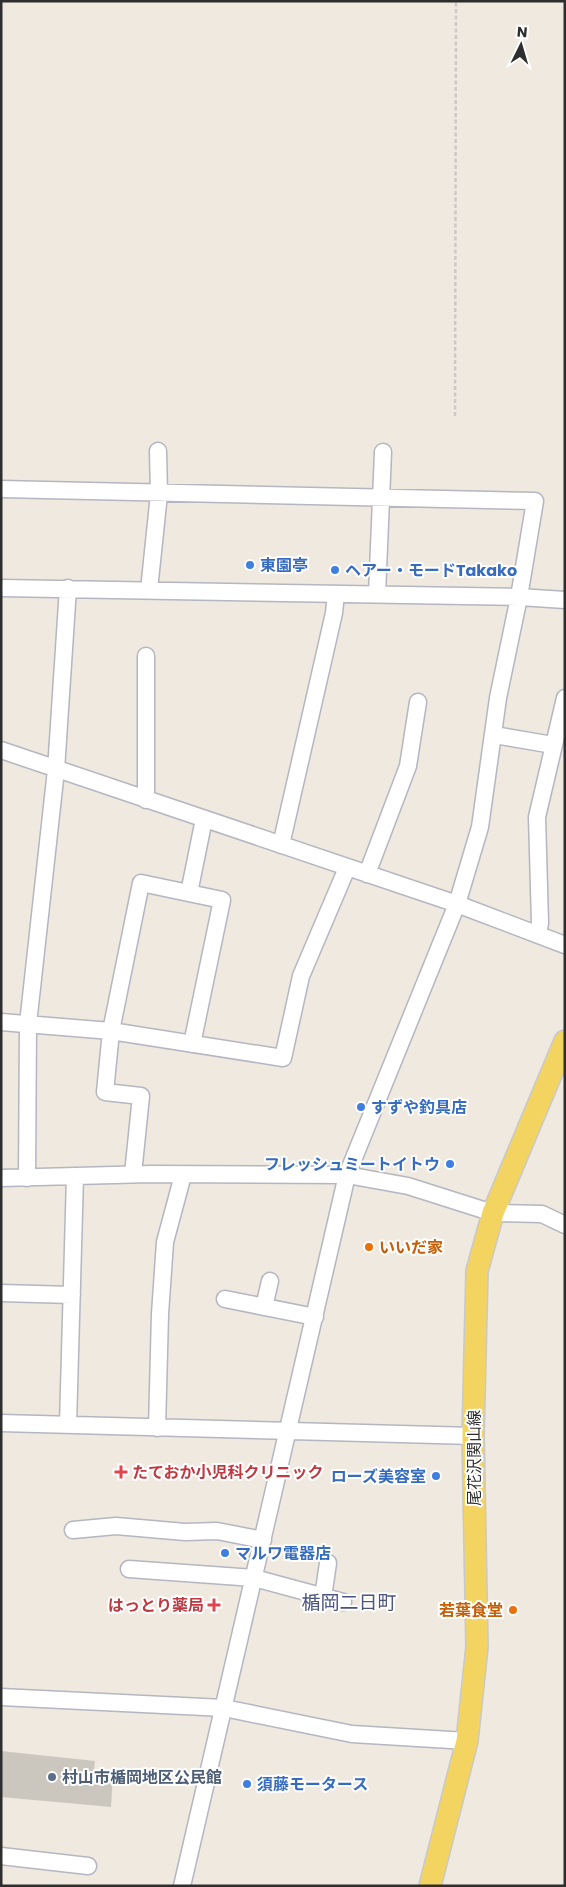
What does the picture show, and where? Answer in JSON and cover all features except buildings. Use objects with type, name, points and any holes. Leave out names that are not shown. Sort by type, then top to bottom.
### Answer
[{"type":"main road","name":"尾花沢関山線","points":[[430,1886],[466,1741],[477,1647],[473,1436],[477,1271],[493,1213],[565,1041]]},
{"type":"street","points":[[149,590],[159,494],[158,451]]},
{"type":"street","points":[[377,594],[383,499],[383,452]]},
{"type":"street","points":[[1,489],[535,501],[519,596],[498,698],[480,827],[457,904],[347,1175],[182,1886]]},
{"type":"street","points":[[1,588],[519,596],[565,600]]},
{"type":"street","points":[[27,1178],[28,1024],[56,770],[68,588]]},
{"type":"street","points":[[281,845],[334,613],[336,594]]},
{"type":"street","points":[[146,656],[146,800]]},
{"type":"street","points":[[538,934],[540,923],[537,817],[565,698]]},
{"type":"street","points":[[368,874],[408,766],[418,702]]},
{"type":"street","points":[[494,735],[554,745]]},
{"type":"street","points":[[1,750],[457,904],[565,945]]},
{"type":"street","points":[[189,893],[204,819]]},
{"type":"street","points":[[1,1022],[110,1031],[283,1058],[301,976],[347,868]]},
{"type":"street","points":[[133,1174],[141,1096],[105,1092],[110,1031],[141,883],[222,900],[192,1044]]},
{"type":"street","points":[[1,1178],[133,1174],[347,1175],[408,1186],[493,1213],[542,1214],[565,1225]]},
{"type":"street","points":[[157,1428],[160,1314],[165,1242],[182,1175]]},
{"type":"street","points":[[68,1425],[75,1176]]},
{"type":"street","points":[[264,1307],[270,1282]]},
{"type":"street","points":[[1,1293],[72,1295]]},
{"type":"street","points":[[226,1299],[315,1317]]},
{"type":"street","points":[[1,1423],[473,1436]]},
{"type":"street","points":[[73,1530],[116,1526],[184,1532],[217,1531],[263,1540]]},
{"type":"street","points":[[323,1597],[328,1563]]},
{"type":"street","points":[[129,1569],[254,1578],[343,1602]]},
{"type":"street","points":[[1,1697],[224,1708],[352,1734],[466,1741]]},
{"type":"street","points":[[1,1856],[88,1866]]},
{"type":"path","points":[[455,416],[456,1]]},
{"type":"place","name":"東園亭","points":[[250,565]]},
{"type":"place","name":"ヘアー・モードTakako","points":[[335,570]]},
{"type":"place","name":"すずや釣具店","points":[[361,1107]]},
{"type":"place","name":"フレッシュミートイトウ","points":[[450,1164]]},
{"type":"place","name":"いいだ家","points":[[369,1247]]},
{"type":"place","name":"たておか小児科クリニック","points":[[121,1472]]},
{"type":"place","name":"ローズ美容室","points":[[436,1476]]},
{"type":"place","name":"マルワ電器店","points":[[225,1553]]},
{"type":"place","name":"はっとり薬局","points":[[214,1605]]},
{"type":"place","name":"若葉食堂","points":[[513,1610]]},
{"type":"place","name":"村山市楯岡地区公民館","points":[[52,1777]]},
{"type":"place","name":"須藤モータース","points":[[247,1784]]},
{"type":"district","name":"楯岡二日町","points":[[349,1602]]}]
